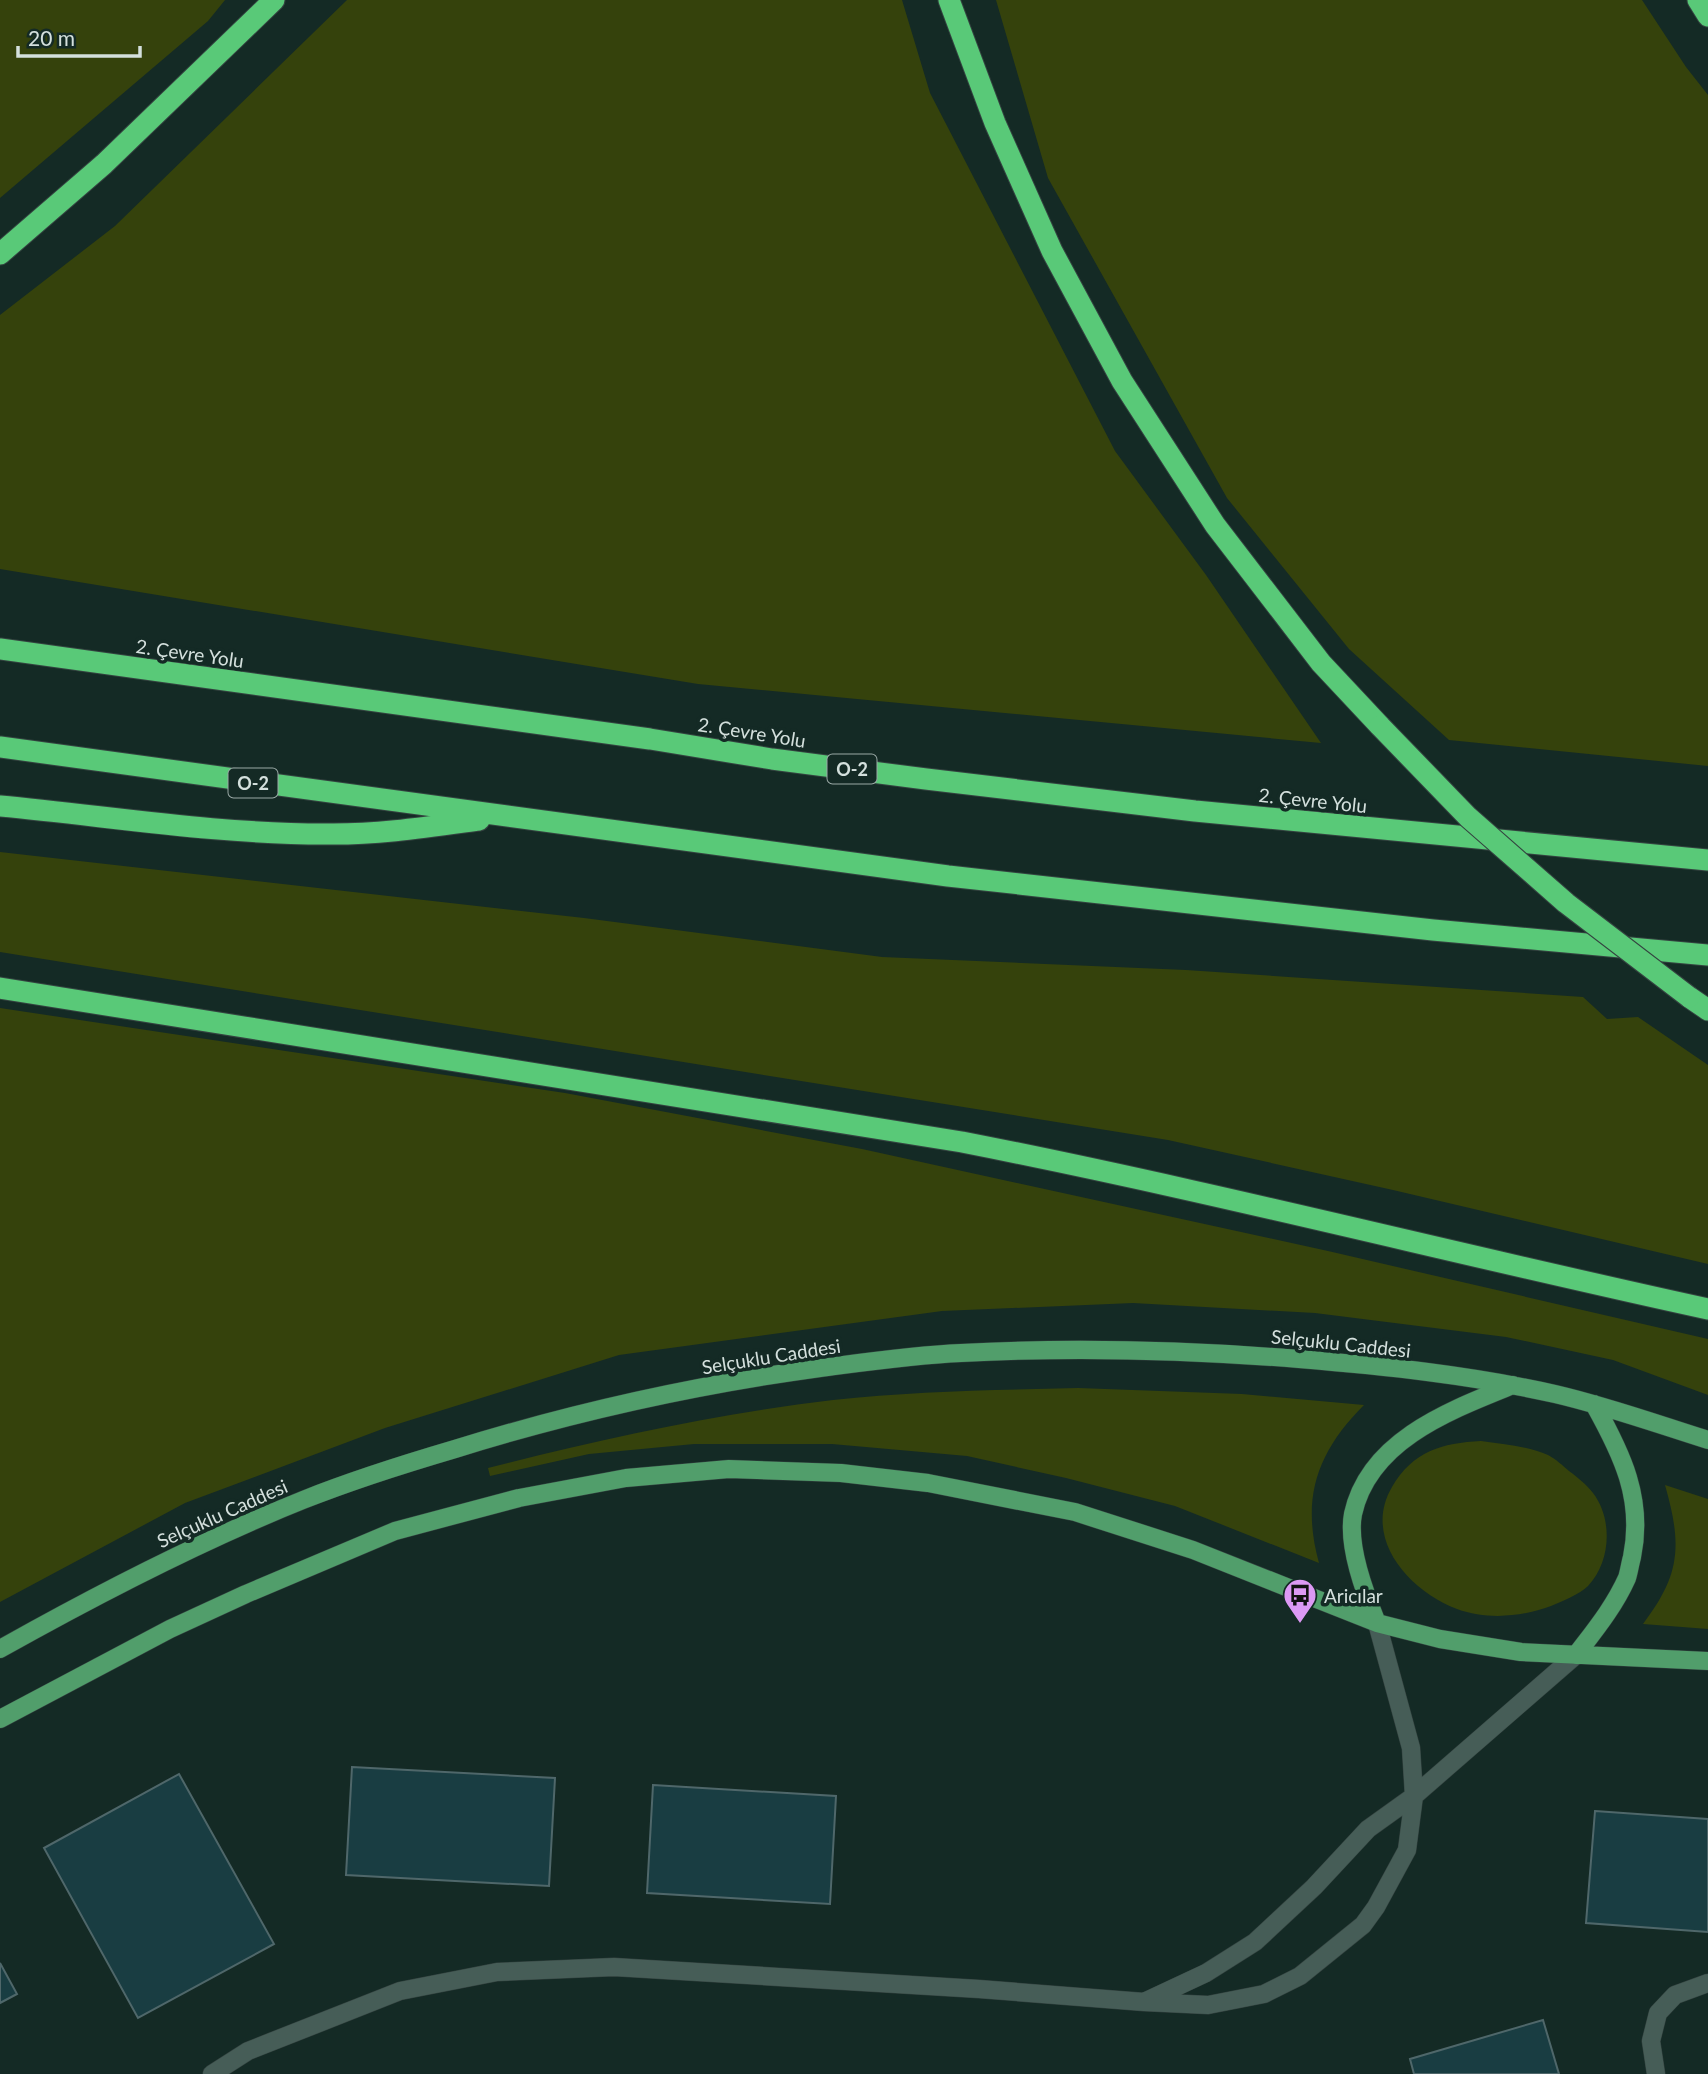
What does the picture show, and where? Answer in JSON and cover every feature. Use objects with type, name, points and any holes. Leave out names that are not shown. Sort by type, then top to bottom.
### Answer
[{"type":"highway","points":[[0,254],[104,164],[274,0]]},
{"type":"highway","points":[[949,0],[995,123],[1052,251],[1122,381],[1222,535],[1321,663],[1468,817],[1566,903],[1708,1010]]},
{"type":"highway","points":[[1698,0],[1708,16]]},
{"type":"highway","name":"2. Çevre Yolu","points":[[0,649],[900,775],[1195,811],[1708,860]]},
{"type":"highway","name":"O-2","points":[[0,747],[948,876],[1433,930],[1708,955]]},
{"type":"highway","points":[[0,806],[257,832],[327,835],[401,830],[507,817]]},
{"type":"highway","points":[[0,988],[975,1144],[1094,1168],[1708,1309]]},
{"type":"main road","name":"Selçuklu Caddesi","points":[[0,1650],[138,1574],[303,1500],[383,1471],[527,1427],[634,1401],[754,1377],[960,1353],[1089,1350],[1234,1354],[1363,1364],[1513,1385],[1594,1404],[1708,1440]]},
{"type":"main road","points":[[1377,1623],[1354,1556],[1353,1515],[1367,1478],[1404,1437],[1462,1406],[1513,1385]]},
{"type":"main road","points":[[1576,1655],[1607,1615],[1628,1576],[1637,1533],[1633,1491],[1616,1444],[1594,1404]]},
{"type":"main road","points":[[0,1719],[170,1629],[258,1588],[395,1531],[455,1514],[572,1488],[626,1478],[716,1470],[841,1473],[928,1483],[1075,1512],[1193,1550],[1377,1623],[1440,1639],[1521,1652],[1708,1661]]},
{"type":"lane","points":[[212,2074],[248,2051],[400,1992],[497,1972],[614,1967],[1208,2006],[1264,1994],[1300,1976],[1363,1925],[1376,1907],[1407,1850],[1414,1796],[1410,1748],[1377,1623]]},
{"type":"lane","points":[[1144,2002],[1206,1973],[1255,1942],[1314,1887],[1368,1829],[1414,1796],[1576,1655]]},
{"type":"lane","points":[[1656,2074],[1651,2041],[1658,2013],[1675,1995],[1708,1983]]},
{"type":"green space","points":[[0,0],[225,0],[208,21],[0,198]]},
{"type":"green space","points":[[347,0],[902,0],[930,93],[1115,451],[1206,575],[1321,743],[698,684],[0,569],[0,315],[115,226]]},
{"type":"green space","points":[[996,0],[1642,0],[1708,95],[1708,766],[1449,740],[1349,649],[1227,498],[1048,178]]},
{"type":"green space","points":[[0,852],[584,918],[882,957],[1186,970],[1583,997],[1607,1019],[1638,1017],[1708,1065],[1708,1264],[1168,1140],[0,952]]},
{"type":"green space","points":[[0,1008],[565,1093],[862,1149],[1328,1251],[1708,1339],[1708,1395],[1613,1360],[1506,1337],[1315,1313],[1133,1303],[942,1311],[619,1355],[385,1428],[185,1503],[0,1602]]},
{"type":"green space","points":[[1078,1388],[1242,1394],[1364,1405],[1335,1440],[1317,1477],[1312,1518],[1319,1563],[1175,1506],[967,1456],[832,1444],[694,1444],[589,1454],[490,1476],[488,1468],[659,1428],[833,1400],[955,1391]]},
{"type":"green space","points":[[1481,1441],[1524,1447],[1548,1455],[1579,1478],[1593,1493],[1604,1515],[1607,1540],[1596,1576],[1580,1592],[1551,1606],[1528,1613],[1480,1615],[1457,1609],[1422,1590],[1395,1560],[1383,1525],[1384,1506],[1400,1475],[1419,1457],[1430,1451],[1454,1444]]},
{"type":"green space","points":[[1665,1485],[1708,1499],[1708,1629],[1643,1624],[1665,1590],[1675,1558],[1674,1525]]},
{"type":"building","points":[[352,1767],[555,1778],[549,1886],[346,1875]]},
{"type":"building","points":[[179,1774],[274,1944],[138,2018],[44,1848]]},
{"type":"building","points":[[653,1785],[836,1796],[830,1904],[647,1893]]},
{"type":"building","points":[[1595,1811],[1708,1819],[1708,1932],[1586,1923]]},
{"type":"building","points":[[0,1963],[17,1994],[0,2003]]},
{"type":"building","points":[[1543,2020],[1559,2074],[1414,2074],[1410,2059]]},
{"type":"place","name":"Aricılar","points":[[1300,1625]]}]
